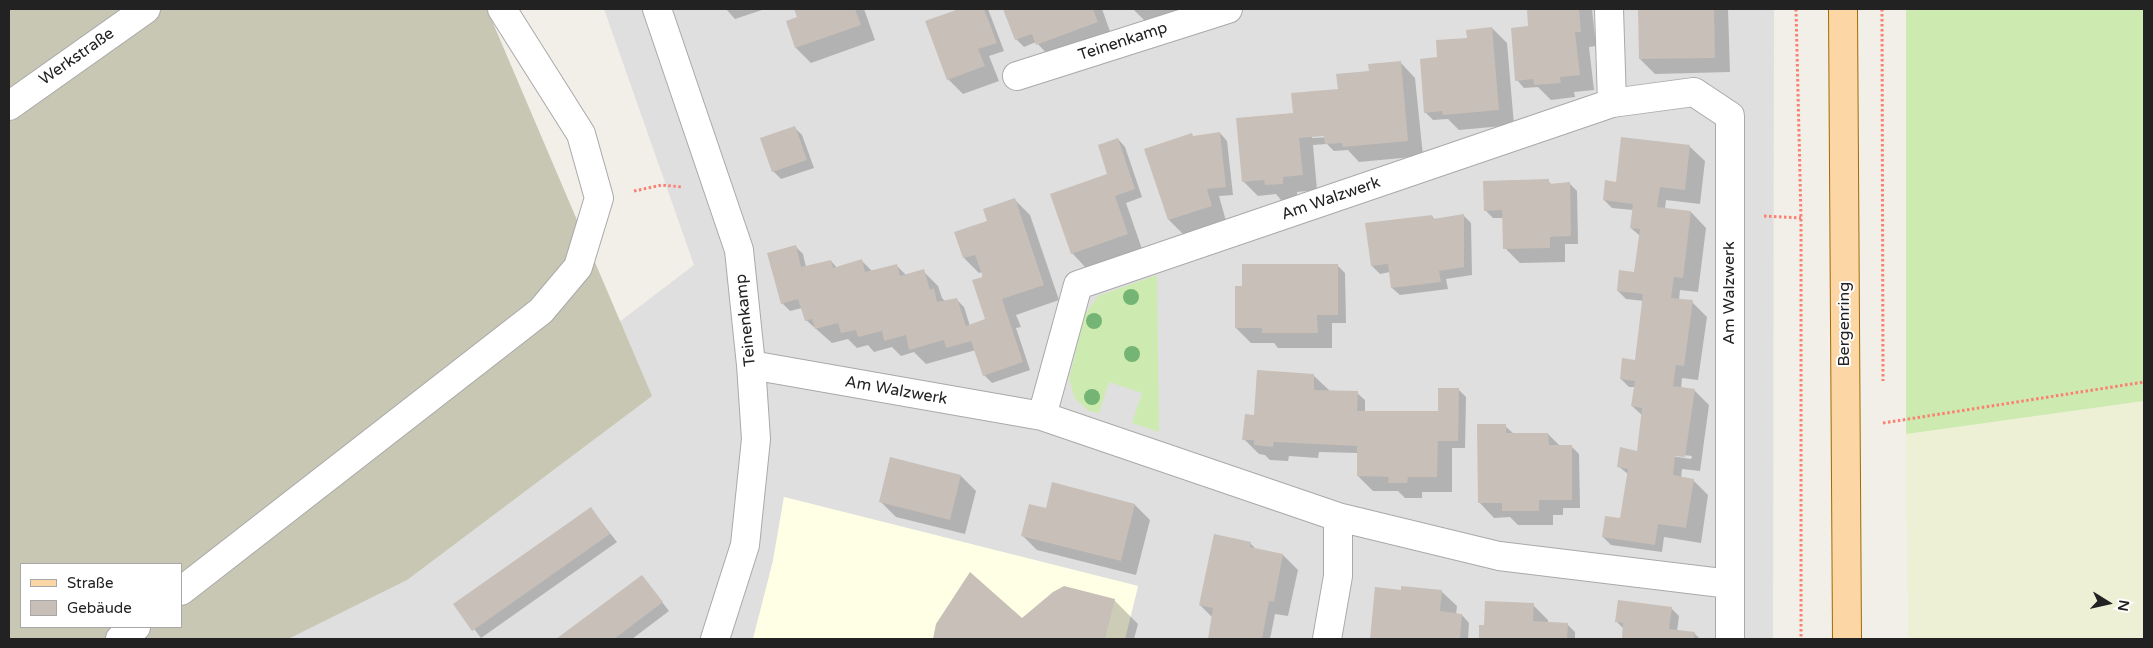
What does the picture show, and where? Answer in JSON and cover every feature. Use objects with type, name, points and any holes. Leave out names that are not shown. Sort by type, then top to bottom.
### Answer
[{"type":"main road","name":"Bergenring","points":[[1843,9],[1847,639]]},
{"type":"street","name":"Werkstraße","points":[[9,106],[146,9]]},
{"type":"street","points":[[182,590],[541,311],[578,267],[599,198],[581,134],[502,9]]},
{"type":"street","name":"Teinenkamp","points":[[657,9],[739,250],[751,365],[756,439],[746,545],[715,639]]},
{"type":"street","name":"Teinenkamp","points":[[1018,76],[1228,9]]},
{"type":"street","points":[[1610,9],[1612,104]]},
{"type":"street","name":"Am Walzwerk","points":[[751,365],[1042,416],[1338,517],[1499,556],[1730,584],[1730,116],[1694,92],[1612,104],[1078,286],[1042,416]]},
{"type":"street","points":[[1327,639],[1338,576],[1338,517]]},
{"type":"street","points":[[1730,584],[1730,639]]},
{"type":"street","points":[[120,639],[135,628]]},
{"type":"path","points":[[1796,9],[1801,218],[1801,639]]},
{"type":"path","points":[[1882,9],[1883,384]]},
{"type":"path","points":[[599,198],[662,185],[684,188],[722,200]]},
{"type":"path","points":[[1883,423],[2144,382]]},
{"type":"path","points":[[1883,413],[1883,433]]},
{"type":"shaded area","points":[[9,9],[487,9],[652,396],[407,580],[288,639],[9,639]]},
{"type":"shaded area","points":[[604,9],[1774,9],[1773,639],[1125,639],[1138,586],[784,497],[773,561],[753,639],[203,639],[694,265]]},
{"type":"shaded area","points":[[2144,401],[2144,639],[1908,639],[1906,434]]},
{"type":"shaded area","points":[[784,497],[1138,586],[1125,639],[753,639],[773,561]]},
{"type":"green space","points":[[1906,9],[2144,9],[2144,401],[1906,434]]},
{"type":"green space","points":[[1157,275],[1159,432],[1132,423],[1142,393],[1109,382],[1099,413],[1089,411],[1075,399],[1069,379],[1085,314],[1098,296]]},
{"type":"building","points":[[794,9],[855,9],[861,25],[795,48],[786,21],[797,17]]},
{"type":"building","points":[[959,9],[984,9],[997,43],[978,49],[985,66],[947,80],[925,21]]},
{"type":"building","points":[[1003,9],[1093,9],[1098,22],[1036,45],[1032,34],[1015,40]]},
{"type":"building","points":[[1527,9],[1579,9],[1581,32],[1575,32],[1580,75],[1560,77],[1561,83],[1534,85],[1533,79],[1515,81],[1511,28],[1528,26]]},
{"type":"building","points":[[1638,9],[1714,9],[1715,58],[1639,59]]},
{"type":"building","points":[[1492,27],[1499,110],[1443,115],[1442,111],[1424,113],[1420,59],[1437,57],[1436,40],[1467,38],[1466,30]]},
{"type":"building","points":[[1401,61],[1408,141],[1343,147],[1342,143],[1325,144],[1324,136],[1299,138],[1303,175],[1283,177],[1283,184],[1265,185],[1264,180],[1242,182],[1236,118],[1293,113],[1291,93],[1338,89],[1336,74],[1369,71],[1368,64]]},
{"type":"building","points":[[795,126],[807,160],[772,172],[760,138]]},
{"type":"building","points":[[1220,132],[1226,187],[1207,189],[1212,206],[1168,220],[1144,149],[1192,133],[1193,136]]},
{"type":"building","points":[[1621,137],[1690,145],[1685,190],[1660,187],[1657,207],[1691,211],[1683,278],[1674,277],[1671,298],[1693,300],[1684,366],[1676,365],[1673,386],[1695,389],[1685,457],[1675,456],[1673,475],[1694,479],[1686,528],[1658,524],[1655,545],[1602,537],[1605,516],[1620,518],[1628,469],[1617,467],[1620,447],[1637,451],[1642,408],[1631,406],[1635,381],[1620,379],[1622,358],[1635,360],[1643,294],[1617,291],[1619,270],[1634,272],[1640,229],[1630,228],[1633,204],[1603,200],[1605,180],[1616,182]]},
{"type":"building","points":[[1118,138],[1135,189],[1115,196],[1128,234],[1071,254],[1050,194],[1107,174],[1098,145]]},
{"type":"building","points":[[1549,179],[1549,184],[1570,182],[1571,236],[1550,237],[1550,248],[1503,249],[1502,210],[1484,211],[1483,181]]},
{"type":"building","points":[[1015,198],[1044,285],[1002,299],[1023,362],[983,376],[971,341],[946,348],[944,340],[909,350],[906,335],[884,341],[882,331],[858,337],[856,330],[841,333],[838,323],[815,329],[812,319],[805,321],[798,299],[781,304],[767,253],[796,245],[801,267],[831,260],[833,268],[862,259],[865,272],[897,264],[900,276],[924,269],[930,290],[934,288],[937,302],[957,298],[966,326],[985,319],[972,280],[983,277],[975,255],[963,258],[954,232],[987,221],[983,209]]},
{"type":"building","points":[[1464,214],[1464,267],[1439,271],[1441,282],[1391,288],[1388,264],[1371,266],[1365,223],[1432,215],[1433,219]]},
{"type":"building","points":[[1242,264],[1338,264],[1338,315],[1317,315],[1318,333],[1262,333],[1262,328],[1235,328],[1235,286],[1242,286]]},
{"type":"building","points":[[1257,370],[1314,374],[1314,390],[1358,391],[1357,411],[1438,411],[1438,388],[1459,388],[1458,441],[1438,441],[1437,477],[1408,477],[1407,483],[1388,483],[1389,477],[1357,476],[1357,446],[1274,442],[1273,447],[1254,445],[1254,440],[1242,440],[1245,414],[1254,415]]},
{"type":"building","points":[[1477,424],[1506,424],[1506,433],[1548,433],[1549,445],[1572,445],[1572,500],[1539,500],[1539,511],[1502,511],[1502,503],[1478,503]]},
{"type":"building","points":[[890,457],[961,475],[950,520],[879,502]]},
{"type":"building","points":[[1052,482],[1135,504],[1121,561],[1021,536],[1029,504],[1046,508]]},
{"type":"building","points":[[591,507],[610,534],[472,631],[453,604]]},
{"type":"building","points":[[1214,534],[1251,542],[1250,547],[1283,554],[1274,602],[1269,601],[1262,639],[1208,639],[1213,608],[1199,605]]},
{"type":"building","points":[[970,572],[1022,618],[1053,592],[1064,586],[1115,599],[1105,639],[933,639],[936,624]]},
{"type":"building","points":[[642,575],[663,602],[614,639],[556,639]]},
{"type":"building","points":[[1401,586],[1442,590],[1440,611],[1462,614],[1460,639],[1370,639],[1375,587],[1401,590]]},
{"type":"building","points":[[1618,600],[1672,607],[1669,629],[1695,632],[1694,639],[1622,639],[1623,623],[1615,622]]},
{"type":"building","points":[[1485,601],[1534,603],[1533,621],[1568,623],[1567,639],[1479,639],[1479,625],[1484,625]]}]
